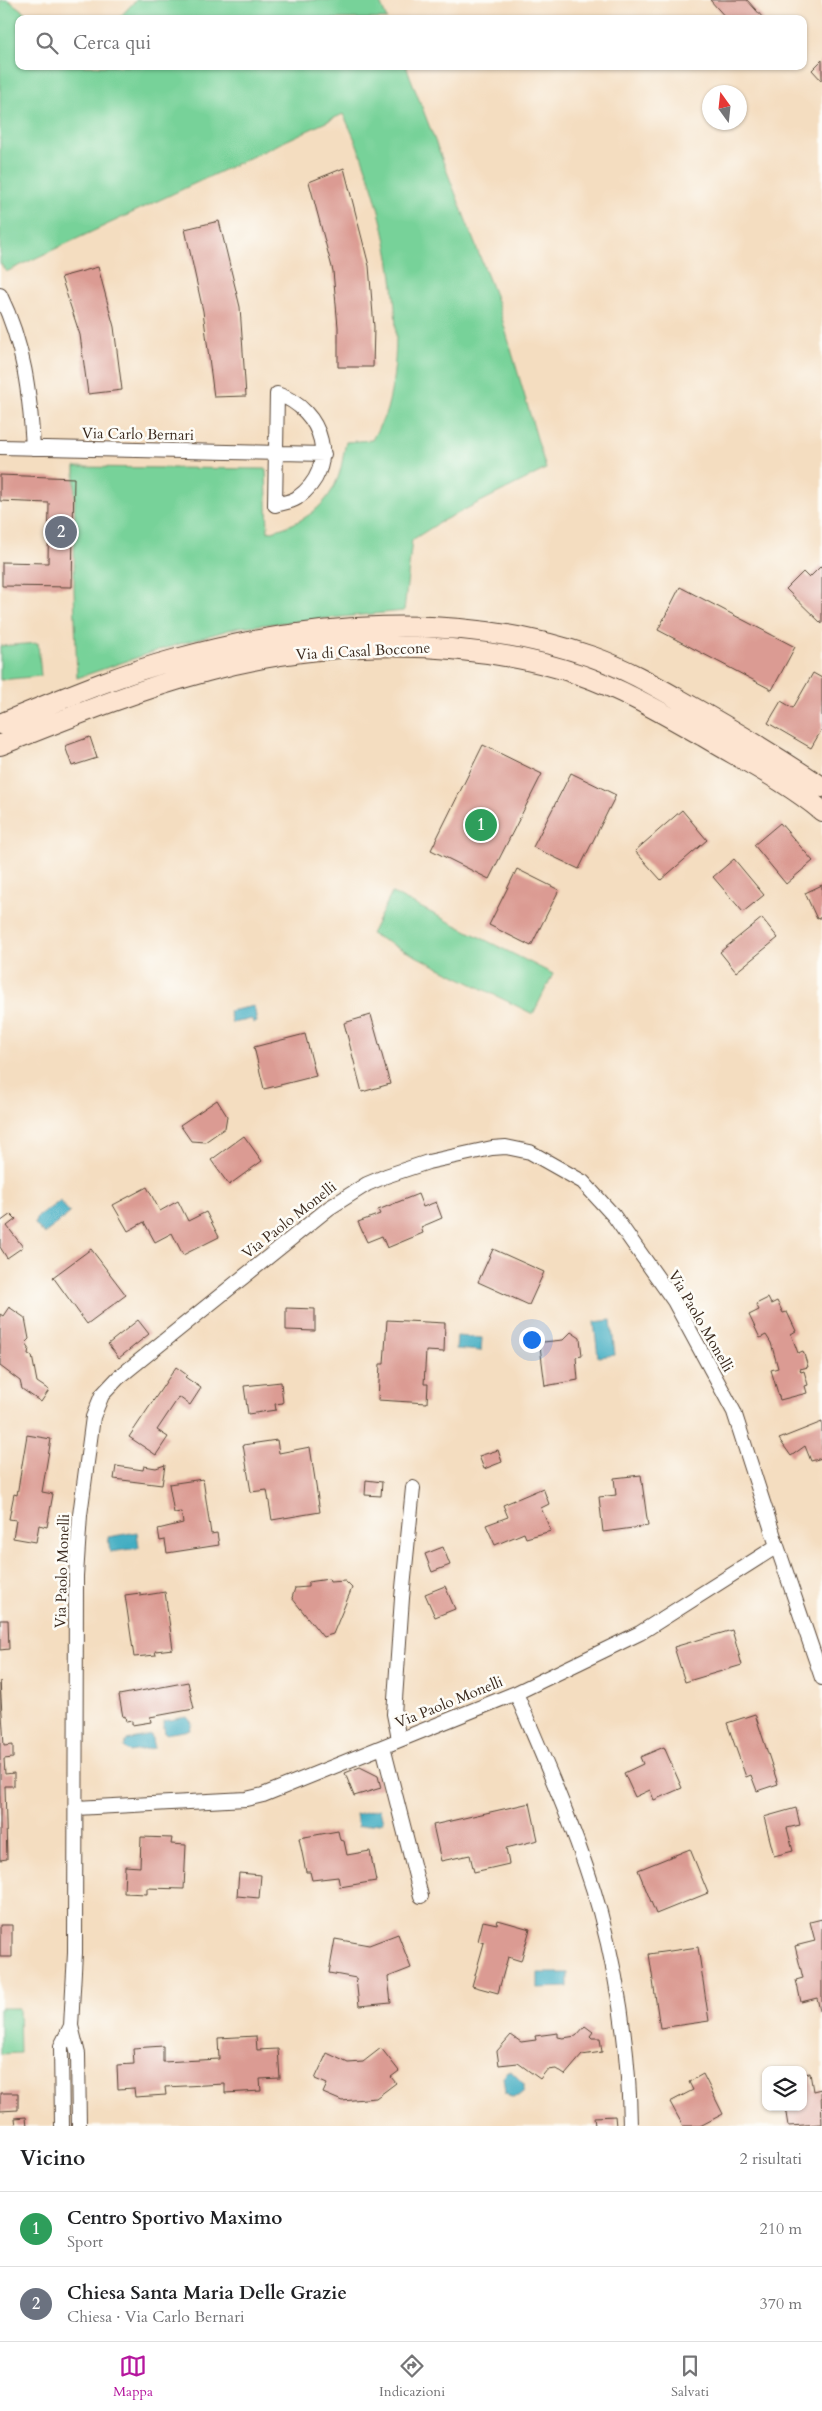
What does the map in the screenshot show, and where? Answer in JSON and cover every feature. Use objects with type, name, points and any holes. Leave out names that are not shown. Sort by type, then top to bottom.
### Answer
[{"type":"street","points":[[0,295],[10,317],[22,357],[30,404],[33,448]]},
{"type":"street","points":[[277,394],[288,397],[304,408],[318,430],[324,454],[320,468],[297,498],[275,505],[277,394]]},
{"type":"street","name":"Via Carlo Bernari","points":[[0,447],[324,454]]},
{"type":"street","name":"Via di Casal Boccone","points":[[0,724],[138,670],[235,645],[334,630],[450,629],[502,634],[539,642],[577,652],[610,664],[639,677],[696,708],[819,794]]},
{"type":"street","name":"Via di Casal Boccone","points":[[0,745],[168,682],[243,662],[287,655],[343,650],[430,647],[505,655],[539,662],[596,681],[662,713],[761,770],[819,794]]},
{"type":"street","name":"Via Paolo Monelli","points":[[62,2126],[61,2046],[71,2026],[76,1888],[76,1576],[88,1451],[97,1404],[107,1388],[118,1378],[329,1208],[367,1184],[386,1176],[479,1149],[506,1147],[530,1152],[583,1182],[609,1210],[674,1302],[734,1412],[822,1678]]},
{"type":"street","points":[[400,1739],[394,1714],[402,1598],[413,1488]]},
{"type":"street","name":"Via Paolo Monelli","points":[[76,1808],[246,1799],[263,1795],[516,1693],[640,1633],[777,1546]]},
{"type":"street","name":"Via Paolo Monelli","points":[[516,1693],[569,1825],[600,1912],[620,2001],[629,2070],[630,2126]]},
{"type":"street","points":[[383,1747],[421,1896]]},
{"type":"street","points":[[71,2026],[78,2054],[78,2126]]},
{"type":"green space","points":[[0,0],[8,0],[29,15],[15,15],[15,70],[408,70],[496,298],[546,469],[442,521],[412,540],[404,611],[239,627],[159,650],[77,678],[74,590],[75,467],[266,469],[268,532],[290,525],[309,515],[318,508],[332,491],[340,471],[346,442],[372,440],[387,409],[394,374],[396,337],[389,258],[381,219],[370,181],[343,114],[6,272],[0,263]]},
{"type":"green space","points":[[136,0],[379,0],[385,15],[122,15]]},
{"type":"green space","points":[[38,643],[41,676],[0,680],[0,646]]},
{"type":"green space","points":[[392,893],[553,974],[533,1014],[371,934]]},
{"type":"green space","points":[[0,2008],[19,2008],[20,2053],[0,2054]]},
{"type":"water","points":[[254,1006],[257,1022],[253,1023],[252,1019],[232,1023],[229,1011]]},
{"type":"water","points":[[60,1201],[70,1213],[44,1234],[35,1224],[36,1218]]},
{"type":"water","points":[[611,1320],[615,1355],[598,1357],[594,1322]]},
{"type":"water","points":[[457,1336],[482,1338],[481,1351],[456,1349]]},
{"type":"water","points":[[137,1532],[139,1548],[110,1552],[108,1537]]},
{"type":"water","points":[[187,1717],[192,1723],[190,1730],[165,1734],[163,1721]]},
{"type":"water","points":[[151,1735],[154,1748],[129,1752],[124,1747],[127,1740]]},
{"type":"water","points":[[380,1809],[383,1822],[358,1827],[356,1814]]},
{"type":"water","points":[[538,1973],[568,1973],[568,1987],[538,1988]]},
{"type":"water","points":[[507,2071],[511,2071],[524,2084],[524,2091],[518,2096],[511,2097],[505,2092],[503,2077]]},
{"type":"building","points":[[710,0],[747,0],[760,15],[723,15]]},
{"type":"building","points":[[822,60],[822,81],[812,70]]},
{"type":"building","points":[[344,168],[369,266],[374,327],[373,367],[338,367],[338,327],[333,271],[309,182]]},
{"type":"building","points":[[219,221],[240,307],[246,396],[214,397],[203,311],[185,229]]},
{"type":"building","points":[[98,267],[114,327],[122,390],[88,394],[80,335],[61,277]]},
{"type":"building","points":[[0,475],[74,478],[72,587],[2,586],[2,562],[48,563],[49,503],[0,501]]},
{"type":"building","points":[[822,565],[822,624],[786,589],[803,572],[809,578]]},
{"type":"building","points":[[680,587],[795,647],[772,690],[658,630]]},
{"type":"building","points":[[813,673],[822,678],[822,729],[811,748],[768,723],[781,701],[793,708]]},
{"type":"building","points":[[90,737],[97,758],[72,766],[65,746]]},
{"type":"building","points":[[483,745],[542,774],[489,879],[431,850]]},
{"type":"building","points":[[571,773],[616,795],[579,869],[533,847]]},
{"type":"building","points":[[682,810],[707,840],[661,880],[635,851]]},
{"type":"building","points":[[780,823],[813,861],[786,884],[754,845]]},
{"type":"building","points":[[734,859],[764,895],[743,912],[713,877]]},
{"type":"building","points":[[517,869],[559,890],[531,946],[489,925]]},
{"type":"building","points":[[822,885],[822,917],[817,919],[805,893]]},
{"type":"building","points":[[762,918],[778,938],[736,972],[720,952]]},
{"type":"building","points":[[371,1015],[390,1084],[362,1092],[344,1023]]},
{"type":"building","points":[[305,1034],[316,1076],[264,1089],[254,1047]]},
{"type":"building","points":[[217,1100],[227,1116],[225,1128],[205,1142],[191,1141],[180,1125]]},
{"type":"building","points":[[244,1136],[262,1161],[229,1185],[211,1160]]},
{"type":"building","points":[[147,1187],[160,1211],[178,1201],[188,1221],[206,1212],[219,1237],[183,1255],[172,1233],[155,1242],[144,1222],[128,1231],[113,1205]]},
{"type":"building","points":[[418,1194],[423,1207],[436,1202],[442,1218],[421,1227],[423,1233],[387,1248],[382,1236],[367,1242],[358,1222],[380,1214],[378,1210]]},
{"type":"building","points":[[11,1214],[16,1219],[7,1226],[23,1247],[7,1258],[0,1247],[0,1222]]},
{"type":"building","points":[[91,1249],[126,1295],[87,1324],[53,1277]]},
{"type":"building","points":[[493,1249],[544,1272],[529,1305],[478,1282]]},
{"type":"building","points":[[768,1298],[771,1304],[777,1301],[783,1313],[787,1312],[796,1331],[791,1334],[798,1353],[803,1351],[808,1367],[800,1369],[801,1372],[804,1371],[808,1385],[805,1386],[807,1393],[780,1400],[771,1370],[778,1368],[771,1343],[766,1335],[760,1338],[749,1315],[759,1310],[756,1304]]},
{"type":"building","points":[[9,1307],[25,1318],[29,1339],[25,1343],[29,1348],[28,1354],[32,1356],[37,1382],[49,1390],[41,1402],[22,1389],[20,1381],[0,1366],[0,1314],[3,1316]]},
{"type":"building","points":[[286,1308],[315,1309],[315,1331],[286,1330]]},
{"type":"building","points":[[138,1320],[149,1334],[119,1358],[108,1344]]},
{"type":"building","points":[[387,1320],[445,1323],[444,1352],[426,1351],[424,1384],[428,1384],[427,1403],[378,1400],[380,1364],[384,1364]]},
{"type":"building","points":[[571,1332],[580,1338],[582,1356],[576,1357],[578,1380],[545,1386],[540,1346],[543,1342],[563,1340]]},
{"type":"building","points":[[176,1367],[187,1375],[185,1377],[201,1388],[190,1405],[179,1397],[157,1430],[168,1437],[156,1455],[129,1437]]},
{"type":"building","points":[[281,1382],[283,1403],[275,1404],[276,1410],[248,1414],[244,1386]]},
{"type":"building","points":[[822,1422],[822,1458],[811,1461],[805,1446],[791,1456],[779,1439]]},
{"type":"building","points":[[27,1435],[51,1439],[42,1492],[53,1494],[47,1527],[39,1525],[36,1542],[13,1538],[16,1520],[9,1519],[14,1494],[17,1495]]},
{"type":"building","points":[[277,1440],[279,1453],[310,1447],[320,1512],[272,1520],[267,1490],[251,1492],[243,1445]]},
{"type":"building","points":[[498,1450],[502,1462],[484,1469],[479,1456]]},
{"type":"building","points":[[165,1465],[162,1485],[114,1479],[116,1466],[143,1470],[144,1466],[156,1468]]},
{"type":"building","points":[[641,1475],[648,1526],[603,1532],[599,1497],[616,1495],[614,1478]]},
{"type":"building","points":[[203,1479],[211,1534],[217,1533],[219,1545],[167,1553],[165,1540],[160,1541],[158,1529],[183,1523],[181,1512],[174,1513],[169,1484]]},
{"type":"building","points":[[366,1480],[382,1482],[381,1496],[365,1495]]},
{"type":"building","points":[[543,1488],[549,1504],[541,1508],[551,1531],[526,1538],[524,1533],[495,1545],[486,1525],[508,1517],[503,1505]]},
{"type":"building","points":[[443,1547],[450,1565],[432,1572],[425,1554]]},
{"type":"building","points":[[329,1579],[330,1582],[345,1581],[352,1588],[333,1634],[323,1637],[292,1598],[295,1588],[308,1587],[308,1582]]},
{"type":"building","points":[[445,1586],[455,1609],[435,1617],[425,1594]]},
{"type":"building","points":[[165,1592],[173,1649],[155,1651],[156,1655],[134,1657],[125,1595],[140,1593],[140,1596]]},
{"type":"building","points":[[0,1620],[8,1620],[9,1649],[0,1650]]},
{"type":"building","points":[[732,1630],[742,1665],[685,1682],[674,1647]]},
{"type":"building","points":[[0,1681],[4,1746],[13,1745],[13,1758],[4,1759],[5,1774],[14,1773],[14,1786],[5,1786],[7,1859],[0,1860]]},
{"type":"building","points":[[188,1682],[194,1709],[150,1717],[151,1722],[132,1725],[132,1721],[126,1722],[125,1716],[123,1717],[119,1695]]},
{"type":"building","points":[[755,1714],[778,1784],[757,1791],[751,1775],[746,1777],[727,1723]]},
{"type":"building","points":[[664,1747],[682,1788],[654,1800],[650,1790],[635,1797],[624,1773],[643,1764],[640,1757]]},
{"type":"building","points":[[360,1767],[378,1776],[381,1788],[354,1796],[345,1773]]},
{"type":"building","points":[[530,1803],[538,1840],[506,1848],[509,1864],[474,1872],[470,1855],[441,1861],[433,1825]]},
{"type":"building","points":[[796,1808],[800,1825],[787,1828],[793,1851],[774,1856],[764,1817]]},
{"type":"building","points":[[338,1831],[340,1840],[344,1841],[347,1855],[370,1851],[376,1881],[340,1887],[338,1877],[312,1880],[310,1872],[306,1872],[299,1838]]},
{"type":"building","points":[[141,1837],[172,1838],[171,1844],[186,1845],[184,1889],[147,1888],[147,1894],[124,1893],[125,1866],[140,1867]]},
{"type":"building","points":[[690,1849],[708,1893],[656,1914],[638,1870]]},
{"type":"building","points":[[239,1873],[261,1875],[259,1898],[237,1896]]},
{"type":"building","points":[[822,1919],[821,2015],[817,1998],[801,2002],[796,1980],[803,1978],[795,1946],[815,1941],[810,1922]]},
{"type":"building","points":[[498,1920],[530,1929],[521,1961],[508,1957],[498,1993],[472,1986],[484,1943],[478,1941],[483,1921],[497,1924]]},
{"type":"building","points":[[0,1925],[12,1925],[12,1957],[0,1957]]},
{"type":"building","points":[[398,1934],[411,1968],[388,1977],[391,2003],[359,2006],[356,1978],[329,1973],[335,1939],[369,1945]]},
{"type":"building","points":[[698,1947],[709,2021],[660,2028],[649,1954]]},
{"type":"building","points":[[585,2026],[593,2032],[590,2036],[592,2038],[600,2038],[602,2052],[582,2055],[565,2075],[556,2069],[547,2070],[540,2079],[518,2063],[499,2065],[497,2051],[511,2035],[521,2042],[536,2040],[535,2036],[558,2033],[558,2037],[563,2038],[576,2036]]},
{"type":"building","points":[[256,2036],[257,2050],[278,2049],[280,2078],[260,2079],[261,2091],[225,2093],[225,2084],[165,2087],[166,2095],[135,2097],[134,2088],[118,2089],[117,2065],[134,2064],[133,2048],[163,2046],[163,2062],[219,2059],[218,2038]]},
{"type":"building","points":[[381,2048],[399,2071],[391,2077],[396,2083],[376,2098],[342,2101],[323,2093],[327,2084],[315,2079],[327,2053],[348,2063],[363,2062]]},
{"type":"building","points":[[807,2073],[810,2073],[813,2091],[821,2089],[822,2124],[788,2126],[786,2111],[807,2111]]},
{"type":"building","points":[[703,2074],[723,2114],[700,2126],[683,2126],[670,2102],[693,2090],[689,2082]]},
{"type":"building","points":[[0,2093],[18,2093],[18,2110],[0,2111]]},
{"type":"building","points":[[615,2116],[616,2126],[595,2126],[594,2117]]},
{"type":"building","points":[[26,2117],[27,2126],[16,2126],[15,2118]]},
{"type":"place","name":"Chiesa Santa Maria Delle Grazie","points":[[61,532]]},
{"type":"place","name":"Centro Sportivo Maximo","points":[[481,825]]}]
